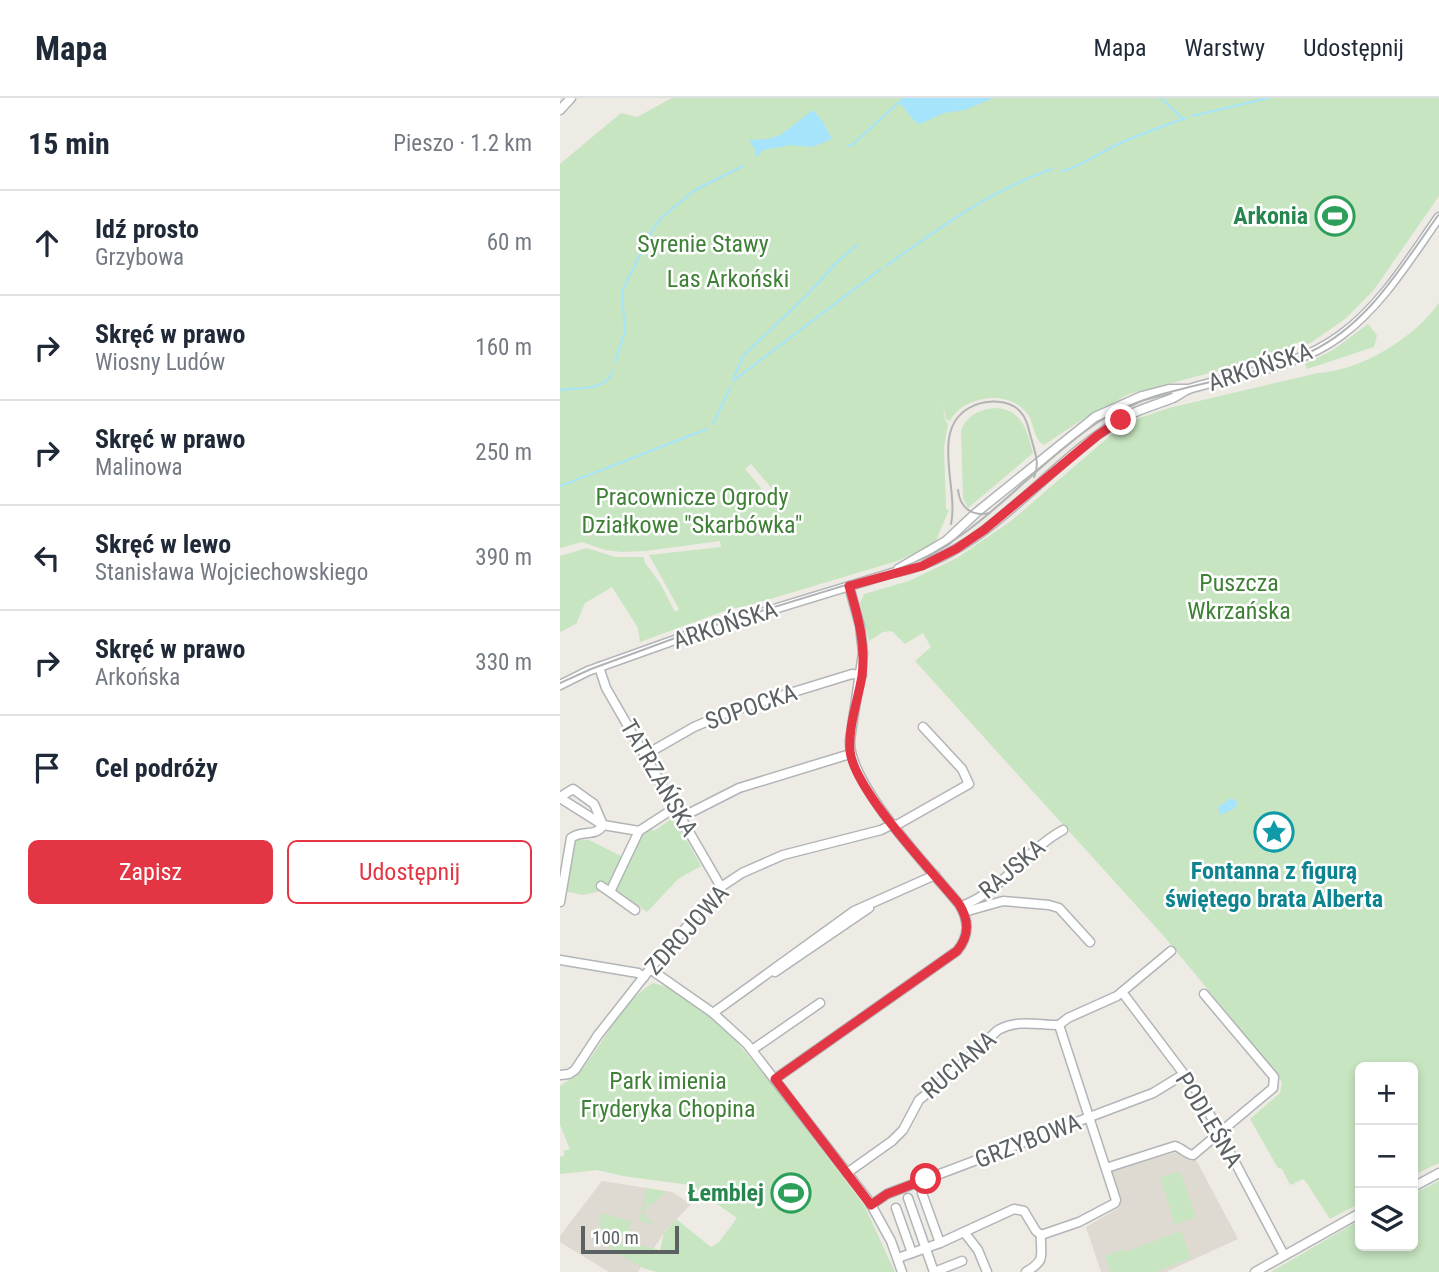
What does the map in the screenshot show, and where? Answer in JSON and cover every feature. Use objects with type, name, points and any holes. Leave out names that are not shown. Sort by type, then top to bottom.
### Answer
[{"type":"street","points":[[560,110],[571,98]]},
{"type":"street","name":"ARKOŃSKA","points":[[560,685],[599,667],[686,636],[892,573],[924,566],[962,545],[1112,425],[1138,410],[1190,389],[1287,363],[1338,338],[1360,320],[1378,300],[1439,217]]},
{"type":"street","name":"ARKOŃSKA","points":[[892,573],[942,545],[977,512],[1095,417],[1142,396],[1172,389],[1190,389]]},
{"type":"street","points":[[775,1079],[957,951],[965,938],[967,925],[962,909],[861,780],[850,754],[851,733],[862,675],[862,636],[849,586]]},
{"type":"street","name":"TATRZAŃSKA","points":[[599,667],[606,688],[721,887]]},
{"type":"street","name":"SOPOCKA","points":[[645,755],[694,727],[729,712],[852,674],[862,675]]},
{"type":"street","name":"ZDROJOWA","points":[[562,1076],[575,1070],[610,1019],[721,887],[742,873],[783,855],[894,825],[969,784],[960,768],[923,727]]},
{"type":"street","points":[[682,817],[739,788],[850,754]]},
{"type":"street","points":[[603,825],[594,804],[573,789],[560,798],[603,825],[639,831]]},
{"type":"street","points":[[610,892],[639,831],[676,807]]},
{"type":"street","points":[[562,906],[571,838],[576,834],[596,832],[603,825]]},
{"type":"street","name":"RAJSKA","points":[[962,909],[1012,872],[1035,848],[1063,830]]},
{"type":"street","points":[[713,1013],[754,981],[767,977],[793,961],[883,898],[935,875]]},
{"type":"street","points":[[601,886],[635,910]]},
{"type":"street","name":"RAJSKA","points":[[962,909],[1003,901],[1049,905],[1059,908],[1090,942]]},
{"type":"street","points":[[1041,1235],[1079,1222],[1113,1205],[1116,1200],[1059,1026],[1068,1018],[1122,992],[1171,951]]},
{"type":"street","points":[[560,960],[638,973],[644,977]]},
{"type":"street","points":[[650,969],[713,1013],[752,1050],[871,1205],[886,1230],[902,1272]]},
{"type":"street","name":"PODLEŚNA","points":[[1122,992],[1199,1094],[1284,1255]]},
{"type":"street","points":[[1106,1168],[1175,1146],[1193,1155],[1273,1088],[1275,1077],[1204,994]]},
{"type":"street","points":[[752,1050],[820,1003]]},
{"type":"street","name":"RUCIANA","points":[[848,1173],[892,1141],[903,1130],[919,1100],[998,1030],[1007,1025],[1025,1022],[1059,1026]]},
{"type":"street","name":"GRZYBOWA","points":[[871,1205],[887,1194],[1153,1093],[1184,1074]]},
{"type":"street","points":[[1418,1184],[1439,1173]]},
{"type":"street","points":[[922,1193],[940,1243]]},
{"type":"street","points":[[908,1198],[934,1272],[962,1261]]},
{"type":"street","points":[[896,1208],[912,1253]]},
{"type":"street","points":[[898,1258],[1018,1209],[1027,1214],[1041,1235],[1043,1257],[1026,1272]]},
{"type":"street","points":[[1255,1272],[1355,1216]]},
{"type":"street","points":[[964,1232],[978,1250],[987,1272]]},
{"type":"street","points":[[978,1250],[987,1246]]},
{"type":"shaded area","points":[[1181,1151],[1183,1157],[1186,1156],[1190,1160],[1194,1156],[1238,1239],[1166,1272],[1101,1272],[1086,1227],[1120,1207],[1111,1170]]},
{"type":"shaded area","points":[[602,1181],[672,1192],[691,1204],[666,1230],[638,1272],[609,1272],[560,1242],[560,1236]]},
{"type":"green space","points":[[672,98],[1439,98],[1439,196],[1373,291],[1345,319],[1309,344],[1297,342],[1294,351],[1129,394],[1086,417],[1044,445],[1037,438],[1026,412],[1008,400],[986,398],[975,401],[956,412],[950,421],[946,419],[943,405],[945,420],[948,424],[944,447],[946,509],[949,510],[934,545],[897,561],[727,610],[640,642],[638,628],[612,587],[585,603],[576,624],[560,632],[560,556],[587,548],[615,557],[644,557],[675,612],[679,609],[649,555],[721,547],[720,541],[645,551],[605,550],[582,542],[560,548],[560,164],[621,113],[637,117]],"holes":[[[751,464],[779,497],[775,504],[745,469]]]},
{"type":"green space","name":"Puszcza Wkrzańska","points":[[1439,303],[1439,1163],[1418,1173],[1418,1062],[1355,1062],[1355,1206],[1330,1219],[1304,1179],[1290,1185],[1250,1119],[1280,1093],[1282,1083],[1276,1072],[1162,934],[915,661],[931,647],[923,633],[905,644],[892,631],[883,632],[869,641],[860,603],[864,594],[909,581],[957,558],[1011,521],[1111,435],[1139,418],[1169,408],[1352,366],[1402,340],[1429,316]]},
{"type":"green space","points":[[1368,324],[1377,335],[1374,347],[1307,369],[1305,364],[1333,350]]},
{"type":"green space","points":[[997,408],[1013,413],[1022,423],[1033,453],[968,508],[963,498],[961,431],[975,414]]},
{"type":"green space","points":[[674,817],[701,866],[678,879],[647,912],[613,888],[583,895],[565,891],[574,839],[589,840],[627,859],[640,832],[650,827],[654,831]]},
{"type":"green space","name":"Park imienia Fryderyka Chopina","points":[[653,983],[668,987],[705,1011],[727,1030],[864,1205],[895,1272],[656,1272],[643,1268],[611,1250],[609,1244],[636,1244],[660,1250],[664,1233],[676,1219],[711,1247],[719,1242],[737,1218],[690,1185],[597,1170],[560,1174],[560,1157],[565,1155],[563,1151],[570,1149],[560,1125],[560,1086],[582,1069],[622,1011],[641,991]]},
{"type":"green space","points":[[1180,1171],[1196,1217],[1175,1225],[1160,1178]]},
{"type":"green space","points":[[1439,1181],[1439,1272],[1271,1272],[1355,1223],[1355,1251],[1418,1251],[1418,1192]]},
{"type":"green space","points":[[647,1188],[666,1192],[650,1206],[644,1203],[647,1207],[642,1213],[655,1225],[639,1221]]},
{"type":"green space","points":[[602,1213],[631,1221],[628,1236],[598,1229]]},
{"type":"green space","points":[[1181,1231],[1191,1258],[1155,1272],[1111,1272],[1105,1256],[1123,1249],[1125,1252]]},
{"type":"water","points":[[902,98],[993,98],[965,110],[944,113],[920,124],[898,103]]},
{"type":"water","points":[[813,110],[832,139],[812,147],[791,145],[763,150],[755,157],[756,151],[749,140],[780,135]]},
{"type":"water","points":[[1231,798],[1238,802],[1235,808],[1220,815],[1218,807]]},
{"type":"waterway","points":[[1161,98],[1183,119]]},
{"type":"waterway","points":[[1192,116],[1268,98]]},
{"type":"waterway","points":[[849,145],[898,103]]},
{"type":"waterway","points":[[1062,171],[1082,164],[1130,139],[1186,118]]},
{"type":"waterway","points":[[615,362],[625,332],[622,293],[653,229],[661,218],[695,190],[743,166]]},
{"type":"waterway","points":[[886,266],[987,199],[1052,169]]},
{"type":"waterway","points":[[734,377],[743,356],[858,244]]},
{"type":"waterway","points":[[733,381],[881,269]]},
{"type":"waterway","points":[[560,390],[598,385],[605,382],[613,370]]},
{"type":"waterway","points":[[713,424],[730,388]]},
{"type":"waterway","points":[[560,486],[707,429]]},
{"type":"tram line","points":[[560,683],[686,634],[898,569],[954,540],[980,521],[1077,437],[1117,411],[1161,394],[1279,364],[1310,352],[1350,326],[1383,292],[1439,214]]},
{"type":"tram line","points":[[951,524],[952,494],[948,445],[957,418],[969,408],[998,402],[1018,409],[1026,421],[1036,454],[1037,468],[1034,477]]},
{"type":"tram line","points":[[958,490],[961,502],[968,510],[978,514],[990,513]]},
{"type":"place","name":"Arkonia","points":[[1335,216]]},
{"type":"place","name":"Fontanna z figurą świętego brata Alberta","points":[[1274,832]]},
{"type":"place","name":"Łemblej","points":[[791,1193]]},
{"type":"route","points":[[926,1179],[887,1194],[871,1205],[775,1079],[957,951],[967,930],[965,914],[959,904],[877,804],[857,774],[852,761],[850,740],[862,675],[863,653],[860,626],[849,586],[914,569],[949,553],[984,530],[1098,435],[1121,420]]},
{"type":"park label","name":"Syrenie Stawy","points":[[703,244]]},
{"type":"park label","name":"Las Arkoński","points":[[728,279]]},
{"type":"park label","name":"Pracownicze Ogrody Działkowe \"Skarbówka\"","points":[[692,511]]}]
